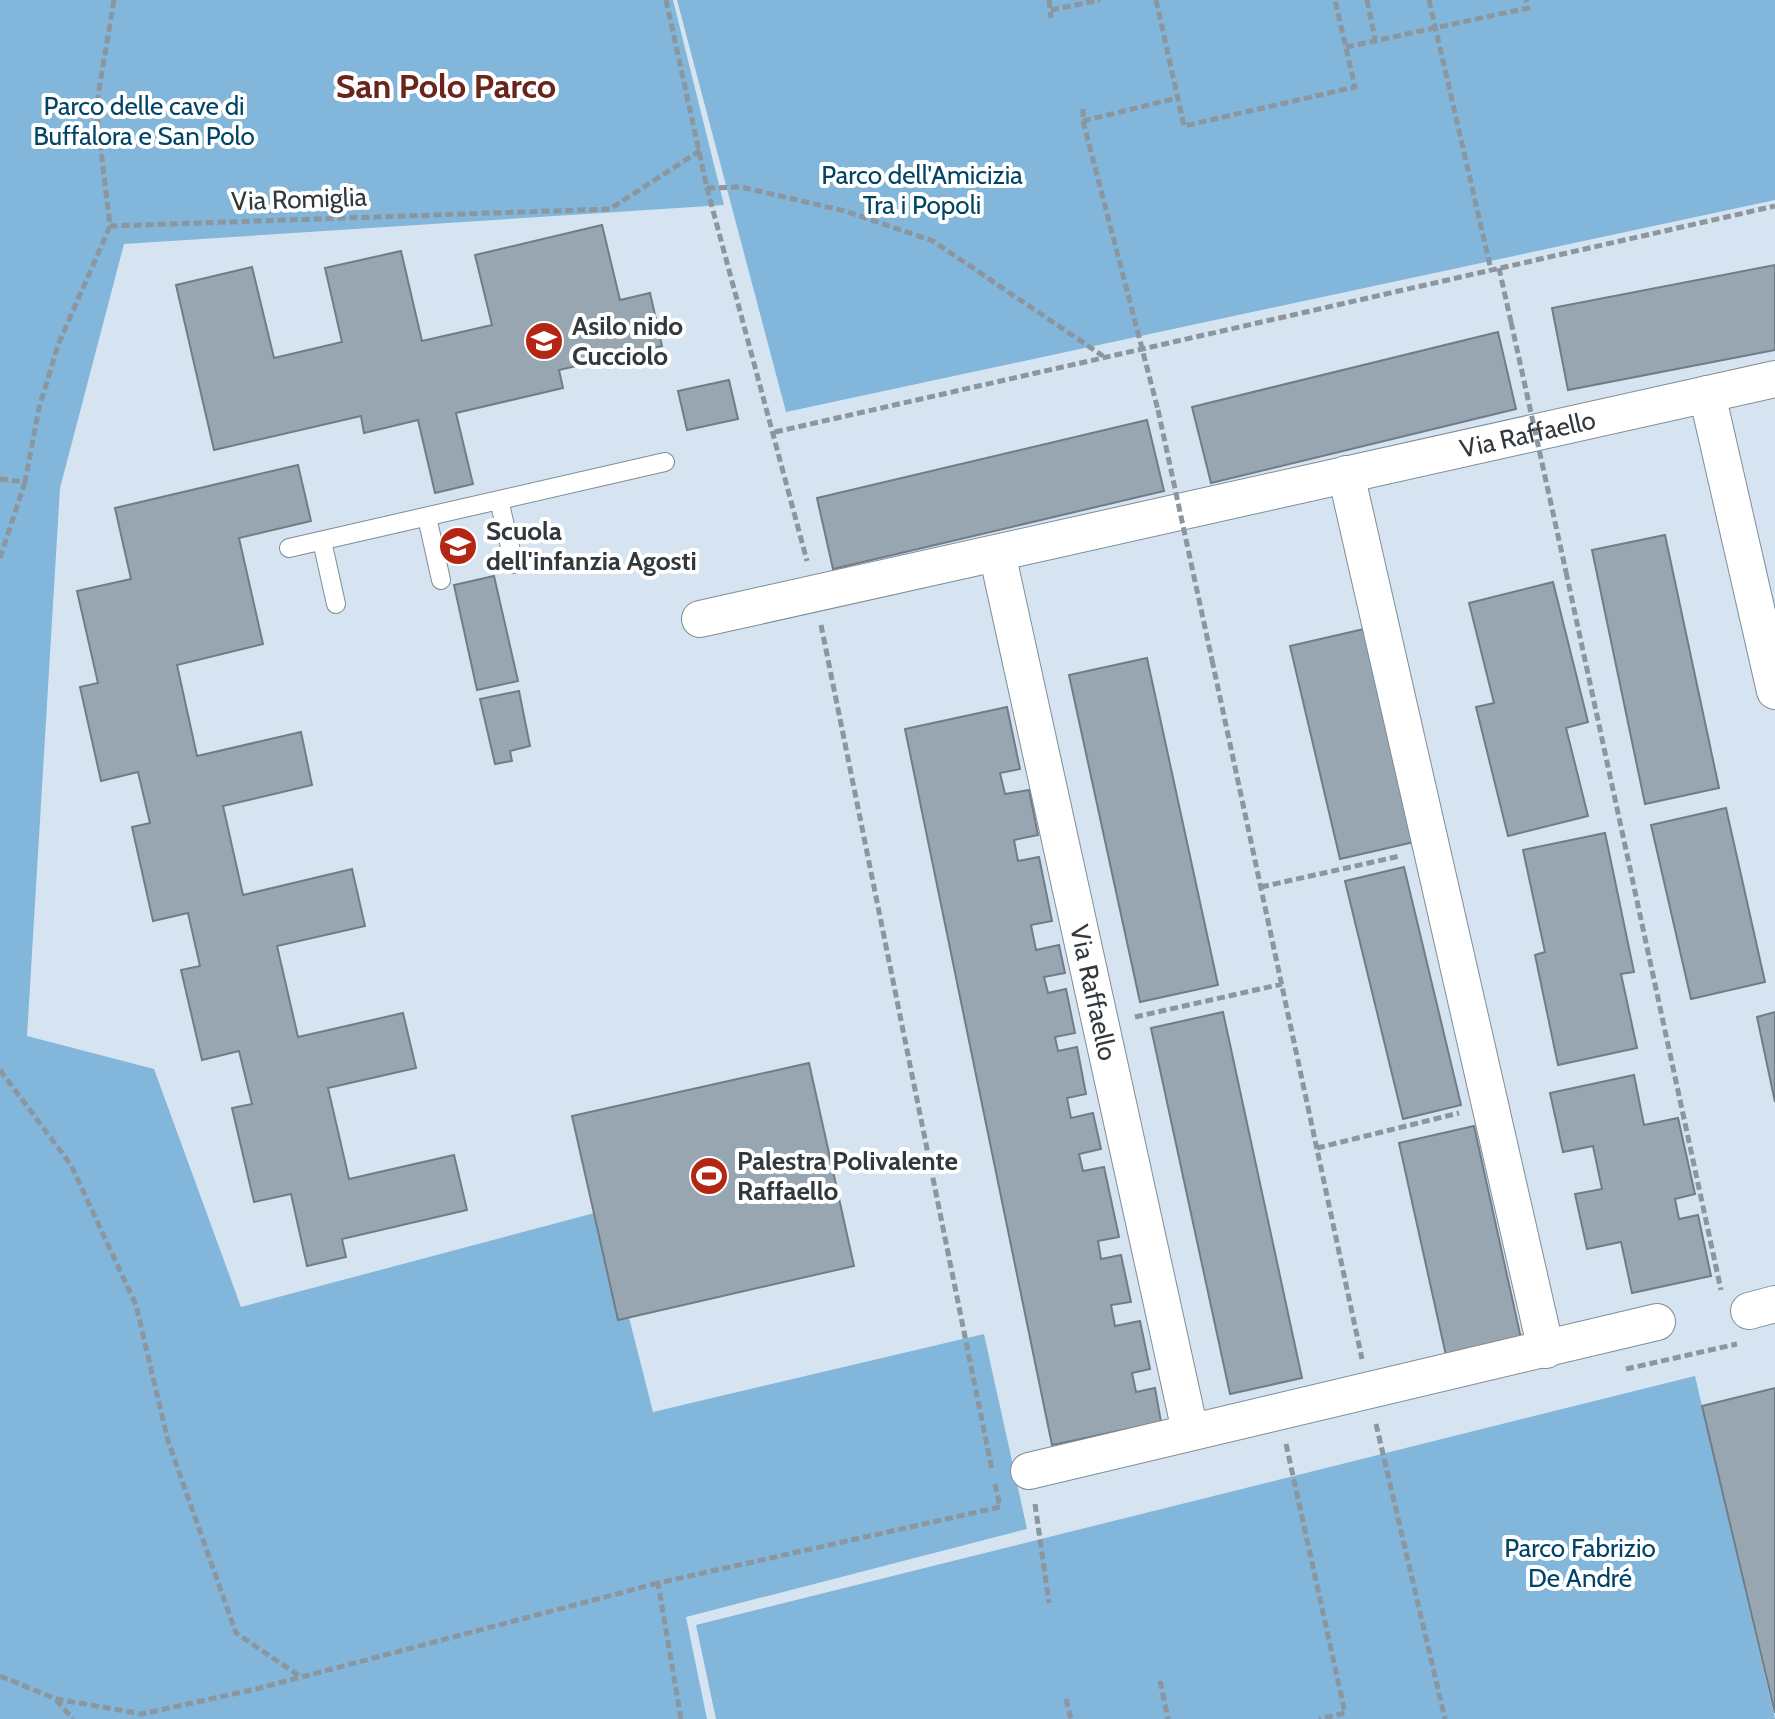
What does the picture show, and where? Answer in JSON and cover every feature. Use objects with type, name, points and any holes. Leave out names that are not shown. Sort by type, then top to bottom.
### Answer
[{"type":"street","name":"Via Raffaello","points":[[700,619],[1775,379]]},
{"type":"street","points":[[1707,394],[1775,691]]},
{"type":"street","points":[[1346,474],[1546,1350]]},
{"type":"street","name":"Via Raffaello","points":[[997,553],[1190,1431]]},
{"type":"street","points":[[1032,1485],[1190,1431],[1657,1322]]},
{"type":"lane","points":[[289,548],[665,462]]},
{"type":"lane","points":[[499,500],[514,564]]},
{"type":"lane","points":[[427,517],[441,580]]},
{"type":"lane","points":[[322,541],[336,604]]},
{"type":"path","points":[[0,558],[25,482],[39,408],[58,345],[110,226],[96,108],[114,0]]},
{"type":"path","points":[[142,1714],[301,1677],[658,1583],[1000,1507],[815,593],[775,432],[707,188],[666,0]]},
{"type":"path","points":[[1049,0],[1051,18]]},
{"type":"path","points":[[1051,10],[1100,0]]},
{"type":"path","points":[[1156,0],[1184,126],[1355,87],[1335,0]]},
{"type":"path","points":[[1367,0],[1375,39]]},
{"type":"path","points":[[1429,0],[1491,270]]},
{"type":"path","points":[[1346,47],[1528,8],[1526,0]]},
{"type":"path","points":[[1083,121],[1177,98]]},
{"type":"path","points":[[1083,109],[1083,121],[1145,350],[1369,1391],[1445,1719]]},
{"type":"path","name":"Via Romiglia","points":[[110,226],[610,209],[701,150]]},
{"type":"path","points":[[707,188],[741,187],[845,211],[933,241],[1104,357]]},
{"type":"path","points":[[775,432],[1775,206]]},
{"type":"path","points":[[1499,268],[1566,572],[1744,1311],[1733,1345]]},
{"type":"path","points":[[0,479],[25,482]]},
{"type":"path","points":[[1261,887],[1432,850]]},
{"type":"path","points":[[1100,1025],[1282,984]]},
{"type":"path","points":[[0,1070],[71,1165],[136,1305],[168,1441],[236,1633],[301,1677]]},
{"type":"path","points":[[1317,1148],[1491,1105]]},
{"type":"path","points":[[1286,1444],[1345,1713],[1319,1719]]},
{"type":"path","points":[[1032,1485],[1049,1603]]},
{"type":"path","points":[[658,1583],[681,1719]]},
{"type":"path","points":[[0,1676],[56,1699],[142,1714],[151,1719]]},
{"type":"path","points":[[1160,1681],[1168,1719]]},
{"type":"path","points":[[56,1699],[73,1719]]},
{"type":"path","points":[[1066,1699],[1071,1719]]},
{"type":"green space","name":"Parco delle cave di Buffalora e San Polo","points":[[0,0],[673,0],[724,205],[124,244],[60,488],[27,1036],[154,1069],[241,1307],[602,1211],[653,1412],[984,1334],[1027,1529],[686,1617],[707,1719],[0,1719]]},
{"type":"green space","name":"Parco dell'Amicizia Tra i Popoli","points":[[677,0],[1775,0],[1775,200],[786,412]]},
{"type":"green space","name":"Parco Fabrizio De André","points":[[1695,1376],[1775,1719],[716,1719],[696,1625]]},
{"type":"building","points":[[602,225],[620,300],[650,293],[662,346],[559,370],[563,388],[456,413],[473,484],[435,493],[418,420],[364,433],[361,416],[214,450],[176,285],[252,267],[274,358],[342,342],[325,268],[401,251],[422,341],[492,325],[475,255]]},
{"type":"building","points":[[1775,265],[1775,350],[1568,390],[1552,308]]},
{"type":"building","points":[[1498,332],[1516,409],[1211,483],[1192,407]]},
{"type":"building","points":[[729,380],[738,419],[687,430],[678,391]]},
{"type":"building","points":[[1147,420],[1164,491],[833,569],[817,498]]},
{"type":"building","points":[[298,465],[311,521],[239,538],[263,644],[177,665],[197,756],[301,732],[312,785],[223,806],[243,895],[352,869],[365,926],[277,946],[298,1037],[403,1013],[416,1068],[328,1088],[349,1179],[454,1155],[467,1210],[342,1239],[346,1257],[307,1266],[291,1194],[254,1202],[232,1108],[252,1104],[239,1051],[202,1060],[181,970],[200,966],[188,913],[153,921],[132,827],[150,823],[138,772],[101,781],[80,687],[98,683],[77,591],[131,579],[115,508]]},
{"type":"building","points":[[1665,535],[1719,788],[1645,804],[1592,550]]},
{"type":"building","points":[[494,576],[518,681],[477,690],[454,585]]},
{"type":"building","points":[[1553,582],[1588,722],[1566,728],[1588,816],[1508,836],[1476,707],[1494,703],[1469,603]]},
{"type":"building","points":[[1364,629],[1414,842],[1340,859],[1290,646]]},
{"type":"building","points":[[1147,658],[1218,985],[1140,1002],[1069,675]]},
{"type":"building","points":[[519,691],[530,746],[510,751],[512,761],[495,764],[480,699]]},
{"type":"building","points":[[1007,707],[1020,769],[1000,773],[1005,794],[1029,790],[1038,835],[1014,840],[1018,861],[1039,857],[1052,921],[1031,925],[1036,950],[1059,945],[1065,973],[1044,977],[1048,993],[1066,989],[1075,1033],[1055,1037],[1058,1051],[1077,1047],[1086,1094],[1067,1098],[1071,1118],[1093,1113],[1101,1149],[1079,1154],[1083,1171],[1104,1167],[1119,1237],[1098,1241],[1101,1259],[1121,1255],[1131,1302],[1111,1305],[1115,1326],[1140,1321],[1150,1369],[1132,1373],[1136,1392],[1155,1388],[1161,1422],[1052,1445],[905,729]]},
{"type":"building","points":[[1726,808],[1765,982],[1691,999],[1651,825]]},
{"type":"building","points":[[1605,833],[1634,972],[1621,974],[1637,1048],[1558,1065],[1535,955],[1545,952],[1523,850]]},
{"type":"building","points":[[1404,867],[1461,1105],[1403,1119],[1345,881]]},
{"type":"building","points":[[1223,1012],[1302,1378],[1230,1394],[1151,1028]]},
{"type":"building","points":[[1775,1012],[1775,1102],[1757,1017]]},
{"type":"building","points":[[809,1063],[854,1266],[618,1320],[572,1116]]},
{"type":"building","points":[[1634,1075],[1644,1125],[1678,1118],[1695,1194],[1675,1199],[1679,1219],[1698,1215],[1711,1276],[1632,1293],[1621,1242],[1587,1249],[1575,1194],[1602,1189],[1593,1146],[1563,1152],[1550,1093]]},
{"type":"building","points":[[1474,1126],[1522,1343],[1447,1360],[1399,1143]]},
{"type":"building","points":[[1775,1388],[1775,1713],[1702,1406]]},
{"type":"place","name":"Asilo nido Cucciolo","points":[[544,341]]},
{"type":"place","name":"Scuola dell'infanzia Agosti","points":[[458,546]]},
{"type":"place","name":"Palestra Polivalente Raffaello","points":[[709,1176]]},
{"type":"district","name":"San Polo Parco","points":[[446,86]]}]
